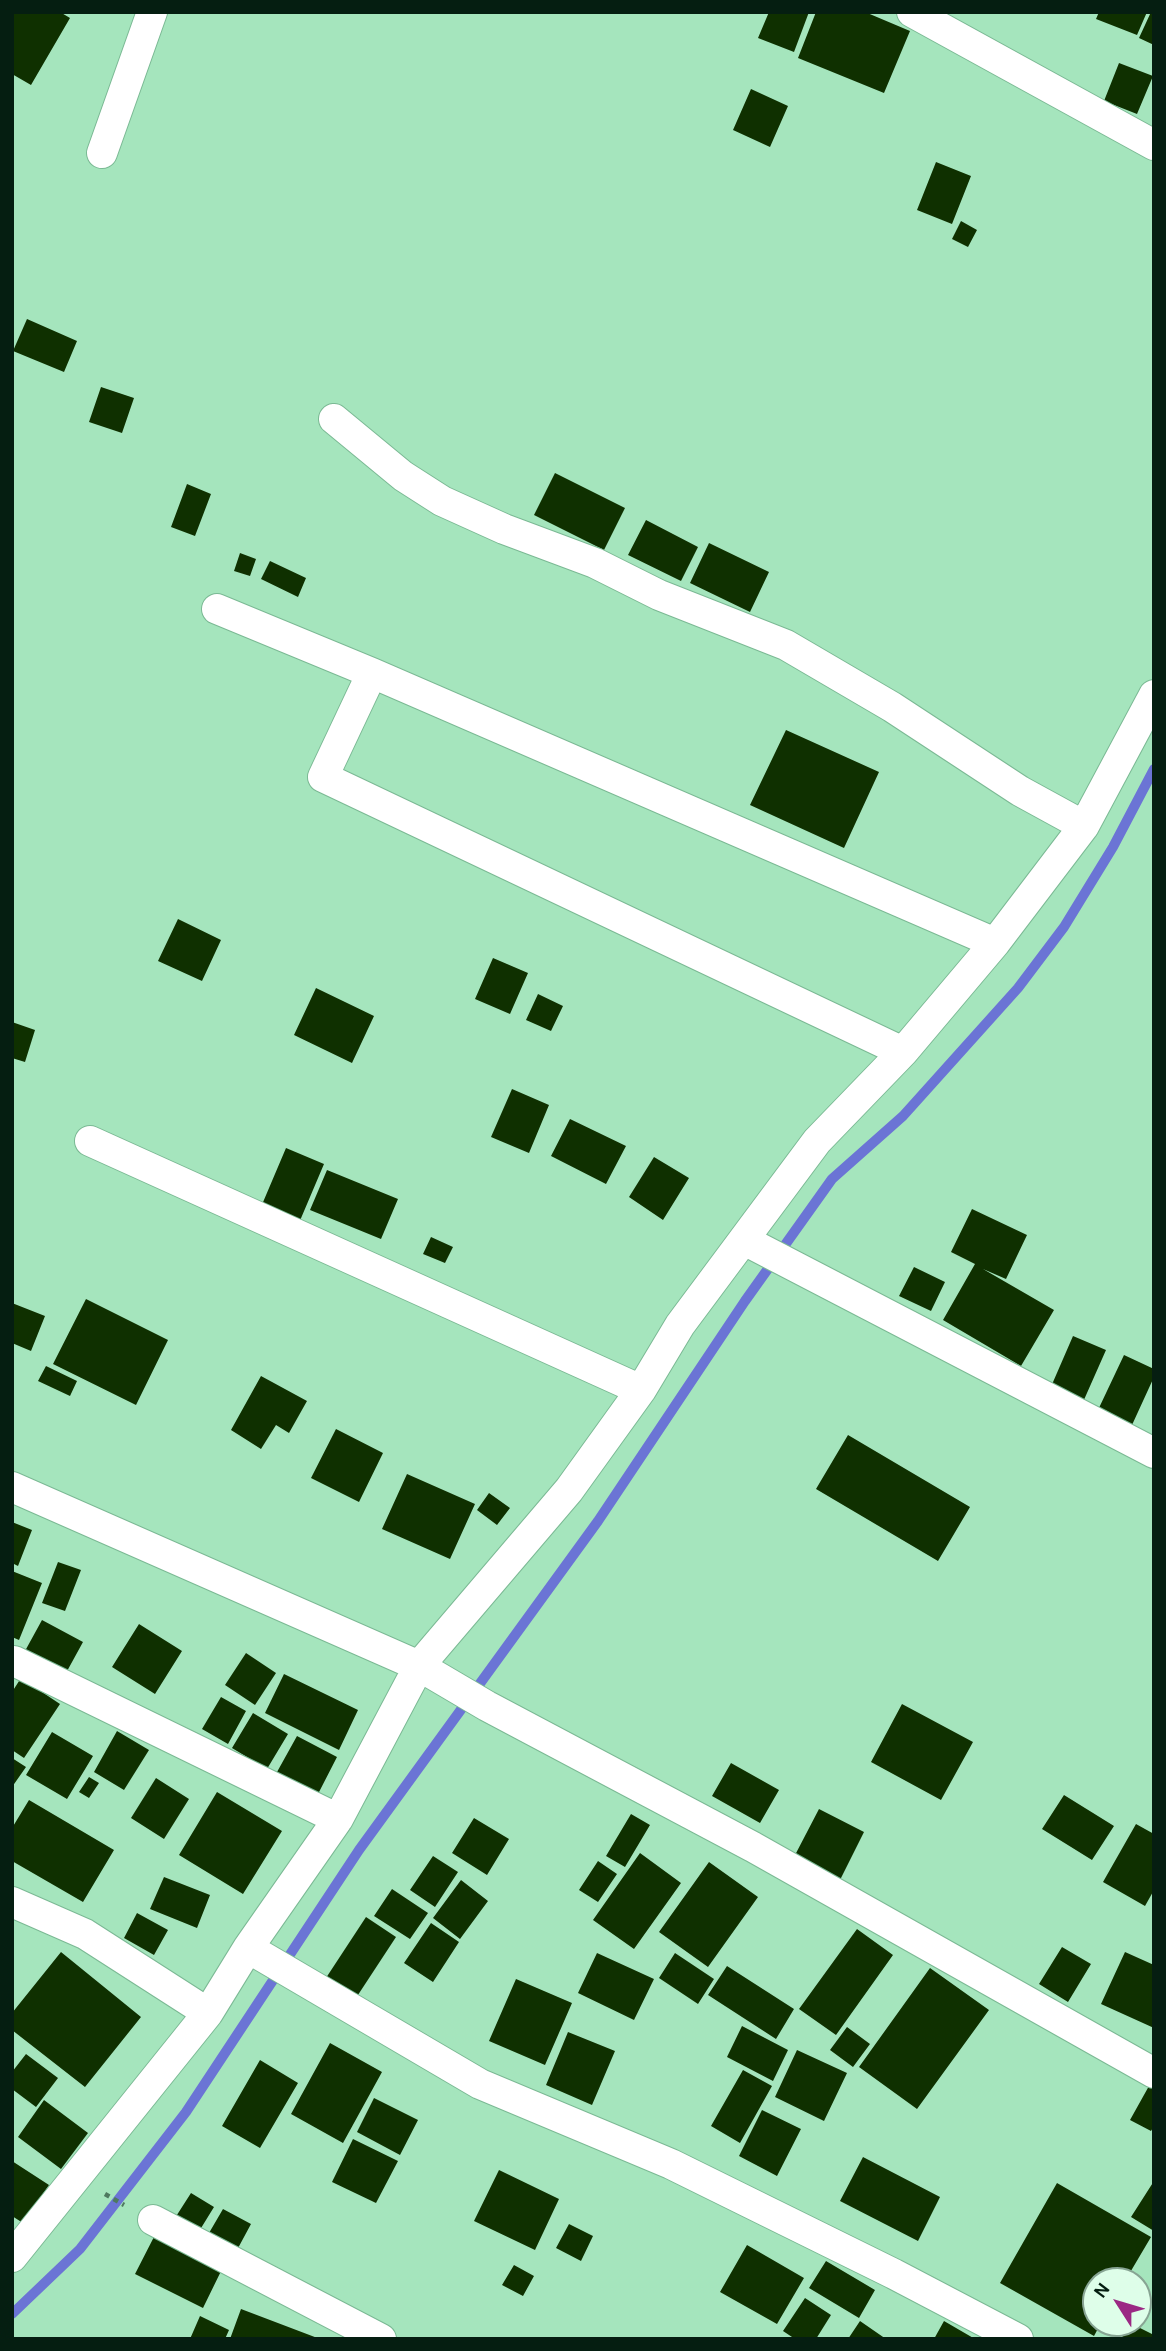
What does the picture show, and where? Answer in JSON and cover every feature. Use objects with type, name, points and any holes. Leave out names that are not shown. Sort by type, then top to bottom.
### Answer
[{"type":"street","points":[[102,153],[152,12]]},
{"type":"street","points":[[912,12],[1154,145]]},
{"type":"street","points":[[334,419],[403,476],[442,500],[504,528],[594,563],[659,595],[786,645],[892,707],[1020,791],[1084,826]]},
{"type":"street","points":[[217,609],[372,673],[995,943]]},
{"type":"street","points":[[372,673],[323,777],[903,1052]]},
{"type":"street","points":[[12,2257],[256,1953],[338,1819],[419,1666],[569,1490],[641,1390],[680,1325],[751,1244],[817,1142],[903,1052],[995,943],[1084,826],[1154,695]]},
{"type":"street","points":[[90,1141],[641,1390]]},
{"type":"street","points":[[751,1244],[1154,1452]]},
{"type":"street","points":[[12,1487],[419,1666],[487,1706],[753,1847],[1154,2073]]},
{"type":"street","points":[[14,1661],[338,1819]]},
{"type":"street","points":[[12,1902],[85,1934],[208,2013]]},
{"type":"street","points":[[256,1953],[480,2084],[671,2164],[894,2274],[1018,2339]]},
{"type":"street","points":[[153,2220],[381,2339]]},
{"type":"building","points":[[12,12],[60,12],[70,18],[31,85],[12,74]]},
{"type":"building","points":[[769,12],[809,12],[794,52],[758,38]]},
{"type":"building","points":[[816,12],[865,12],[910,31],[884,93],[798,58]]},
{"type":"building","points":[[1099,12],[1147,12],[1137,35],[1096,19]]},
{"type":"building","points":[[1151,12],[1154,12],[1154,45],[1139,38]]},
{"type":"building","points":[[1119,63],[1153,76],[1137,114],[1104,101]]},
{"type":"building","points":[[751,89],[788,106],[770,147],[733,130]]},
{"type":"building","points":[[936,162],[971,176],[952,224],[917,210]]},
{"type":"building","points":[[961,221],[977,230],[968,247],[952,239]]},
{"type":"building","points":[[27,319],[77,341],[64,372],[13,351]]},
{"type":"building","points":[[101,387],[134,398],[122,433],[89,422]]},
{"type":"building","points":[[555,473],[625,508],[604,550],[534,515]]},
{"type":"building","points":[[187,484],[211,494],[195,536],[171,527]]},
{"type":"building","points":[[646,520],[698,547],[681,581],[628,555]]},
{"type":"building","points":[[709,543],[769,572],[750,612],[690,583]]},
{"type":"building","points":[[240,553],[256,559],[250,576],[234,571]]},
{"type":"building","points":[[270,561],[306,578],[298,597],[261,579]]},
{"type":"building","points":[[786,730],[879,772],[844,848],[750,805]]},
{"type":"building","points":[[178,919],[221,940],[202,981],[158,961]]},
{"type":"building","points":[[493,958],[528,973],[510,1014],[475,999]]},
{"type":"building","points":[[316,988],[374,1016],[352,1063],[294,1035]]},
{"type":"building","points":[[538,994],[563,1006],[551,1031],[526,1020]]},
{"type":"building","points":[[12,1022],[35,1030],[25,1062],[12,1058]]},
{"type":"building","points":[[512,1089],[549,1105],[529,1153],[491,1137]]},
{"type":"building","points":[[570,1119],[626,1146],[606,1184],[551,1156]]},
{"type":"building","points":[[286,1148],[324,1164],[296,1230],[258,1214]]},
{"type":"building","points":[[654,1157],[689,1178],[663,1220],[629,1197]]},
{"type":"building","points":[[327,1170],[398,1199],[381,1239],[310,1210]]},
{"type":"building","points":[[972,1209],[1027,1235],[1006,1279],[983,1269],[1054,1310],[1021,1366],[943,1320],[975,1264],[951,1252]]},
{"type":"building","points":[[431,1237],[453,1247],[445,1263],[423,1254]]},
{"type":"building","points":[[914,1267],[945,1282],[931,1311],[899,1296]]},
{"type":"building","points":[[86,1299],[168,1340],[136,1405],[53,1364]]},
{"type":"building","points":[[12,1303],[45,1316],[31,1351],[12,1343]]},
{"type":"building","points":[[1073,1336],[1106,1350],[1083,1402],[1050,1389]]},
{"type":"building","points":[[1124,1355],[1154,1369],[1154,1377],[1132,1425],[1098,1410]]},
{"type":"building","points":[[46,1366],[77,1381],[70,1396],[38,1381]]},
{"type":"building","points":[[261,1376],[307,1401],[289,1433],[276,1425],[261,1449],[231,1430]]},
{"type":"building","points":[[336,1429],[383,1453],[359,1502],[311,1478]]},
{"type":"building","points":[[848,1435],[970,1507],[938,1561],[816,1489]]},
{"type":"building","points":[[407,1474],[475,1504],[450,1559],[382,1529]]},
{"type":"building","points":[[489,1493],[510,1508],[497,1525],[477,1510]]},
{"type":"building","points":[[12,1522],[32,1530],[18,1566],[12,1563]]},
{"type":"building","points":[[58,1562],[81,1570],[65,1611],[42,1603]]},
{"type":"building","points":[[12,1571],[42,1583],[19,1640],[12,1637]]},
{"type":"building","points":[[42,1620],[83,1642],[66,1673],[25,1651]]},
{"type":"building","points":[[139,1624],[182,1651],[155,1694],[112,1667]]},
{"type":"building","points":[[246,1653],[276,1673],[255,1705],[225,1685]]},
{"type":"building","points":[[284,1674],[358,1710],[339,1750],[265,1713]]},
{"type":"building","points":[[21,1678],[60,1704],[24,1758],[12,1750],[12,1692]]},
{"type":"building","points":[[221,1697],[246,1711],[228,1744],[202,1729]]},
{"type":"building","points":[[902,1704],[973,1742],[941,1800],[871,1762]]},
{"type":"building","points":[[253,1713],[288,1734],[267,1769],[232,1748]]},
{"type":"building","points":[[117,1731],[149,1750],[124,1790],[94,1772]]},
{"type":"building","points":[[52,1732],[93,1756],[67,1799],[26,1775]]},
{"type":"building","points":[[297,1736],[337,1757],[318,1794],[277,1772]]},
{"type":"building","points":[[12,1758],[26,1767],[12,1787]]},
{"type":"building","points":[[731,1763],[779,1790],[760,1823],[712,1796]]},
{"type":"building","points":[[89,1777],[99,1783],[89,1798],[79,1792]]},
{"type":"building","points":[[156,1778],[189,1799],[164,1839],[131,1818]]},
{"type":"building","points":[[217,1792],[282,1831],[243,1894],[179,1855]]},
{"type":"building","points":[[1064,1795],[1114,1826],[1092,1860],[1042,1829]]},
{"type":"building","points":[[29,1800],[114,1850],[83,1902],[12,1861],[12,1828]]},
{"type":"building","points":[[819,1809],[864,1832],[840,1880],[794,1857]]},
{"type":"building","points":[[631,1814],[650,1825],[625,1867],[606,1856]]},
{"type":"building","points":[[474,1818],[509,1839],[487,1875],[452,1853]]},
{"type":"building","points":[[1136,1824],[1154,1834],[1154,1890],[1145,1906],[1103,1882]]},
{"type":"building","points":[[640,1853],[681,1883],[634,1949],[593,1920]]},
{"type":"building","points":[[433,1856],[458,1872],[435,1907],[410,1890]]},
{"type":"building","points":[[598,1861],[617,1874],[598,1902],[579,1890]]},
{"type":"building","points":[[709,1862],[758,1897],[708,1967],[659,1932]]},
{"type":"building","points":[[164,1877],[210,1895],[197,1928],[150,1909]]},
{"type":"building","points":[[461,1880],[488,1901],[460,1939],[433,1918]]},
{"type":"building","points":[[392,1889],[428,1913],[410,1939],[374,1916]]},
{"type":"building","points":[[137,1913],[168,1930],[154,1955],[124,1938]]},
{"type":"building","points":[[366,1917],[396,1937],[354,2001],[324,1981]]},
{"type":"building","points":[[431,1923],[459,1942],[433,1982],[404,1963]]},
{"type":"building","points":[[857,1929],[893,1955],[836,2035],[799,2009]]},
{"type":"building","points":[[1062,1947],[1091,1964],[1068,2002],[1039,1984]]},
{"type":"building","points":[[61,1952],[141,2017],[85,2087],[12,2030],[12,2013]]},
{"type":"building","points":[[1125,1952],[1154,1965],[1154,2028],[1101,2004]]},
{"type":"building","points":[[597,1953],[654,1979],[634,2020],[578,1993]]},
{"type":"building","points":[[675,1953],[714,1979],[698,2004],[659,1978]]},
{"type":"building","points":[[727,1966],[794,2009],[776,2039],[708,1995]]},
{"type":"building","points":[[930,1968],[989,2010],[917,2109],[859,2067]]},
{"type":"building","points":[[516,1979],[572,2003],[545,2065],[489,2041]]},
{"type":"building","points":[[742,2026],[788,2050],[773,2081],[727,2057]]},
{"type":"building","points":[[847,2027],[870,2044],[853,2067],[830,2050]]},
{"type":"building","points":[[568,2032],[615,2051],[592,2105],[546,2085]]},
{"type":"building","points":[[330,2043],[382,2072],[343,2143],[291,2114]]},
{"type":"building","points":[[797,2050],[847,2073],[824,2121],[775,2097]]},
{"type":"building","points":[[26,2054],[58,2078],[36,2107],[12,2089],[12,2072]]},
{"type":"building","points":[[260,2060],[298,2083],[260,2148],[222,2126]]},
{"type":"building","points":[[743,2070],[772,2086],[740,2143],[711,2126]]},
{"type":"building","points":[[1154,2077],[1154,2126],[1151,2131],[1130,2120]]},
{"type":"building","points":[[374,2098],[418,2120],[400,2155],[357,2132]]},
{"type":"building","points":[[44,2100],[88,2133],[61,2169],[18,2137]]},
{"type":"building","points":[[762,2110],[801,2129],[777,2176],[739,2156]]},
{"type":"building","points":[[353,2139],[398,2161],[376,2203],[332,2182]]},
{"type":"building","points":[[863,2157],[940,2197],[918,2241],[840,2201]]},
{"type":"building","points":[[12,2161],[49,2185],[23,2223],[12,2216]]},
{"type":"building","points":[[499,2170],[559,2199],[535,2250],[474,2221]]},
{"type":"building","points":[[1154,2181],[1154,2231],[1131,2217]]},
{"type":"building","points":[[1057,2183],[1151,2237],[1133,2267],[1082,2267],[1082,2329],[1000,2283]]},
{"type":"building","points":[[191,2193],[214,2207],[198,2233],[175,2218]]},
{"type":"building","points":[[223,2209],[251,2224],[237,2250],[209,2233]]},
{"type":"building","points":[[569,2224],[593,2236],[581,2261],[556,2248]]},
{"type":"building","points":[[157,2231],[224,2265],[203,2308],[135,2274]]},
{"type":"building","points":[[747,2245],[804,2278],[777,2324],[720,2292]]},
{"type":"building","points":[[826,2261],[875,2290],[859,2318],[809,2288]]},
{"type":"building","points":[[514,2265],[534,2276],[523,2296],[502,2285]]},
{"type":"building","points":[[805,2298],[831,2315],[816,2339],[795,2339],[783,2331]]},
{"type":"building","points":[[241,2309],[320,2339],[230,2339]]},
{"type":"building","points":[[200,2316],[229,2330],[225,2339],[190,2339]]},
{"type":"building","points":[[860,2321],[886,2339],[848,2339]]},
{"type":"building","points":[[944,2321],[975,2339],[934,2339]]},
{"type":"building","points":[[1154,2335],[1154,2339],[1121,2339],[1122,2337]]},
{"type":"waterway","points":[[12,2314],[80,2249],[186,2112],[359,1850],[598,1521],[745,1301],[832,1179],[903,1116],[1018,988],[1064,927],[1113,847],[1154,769]]}]
